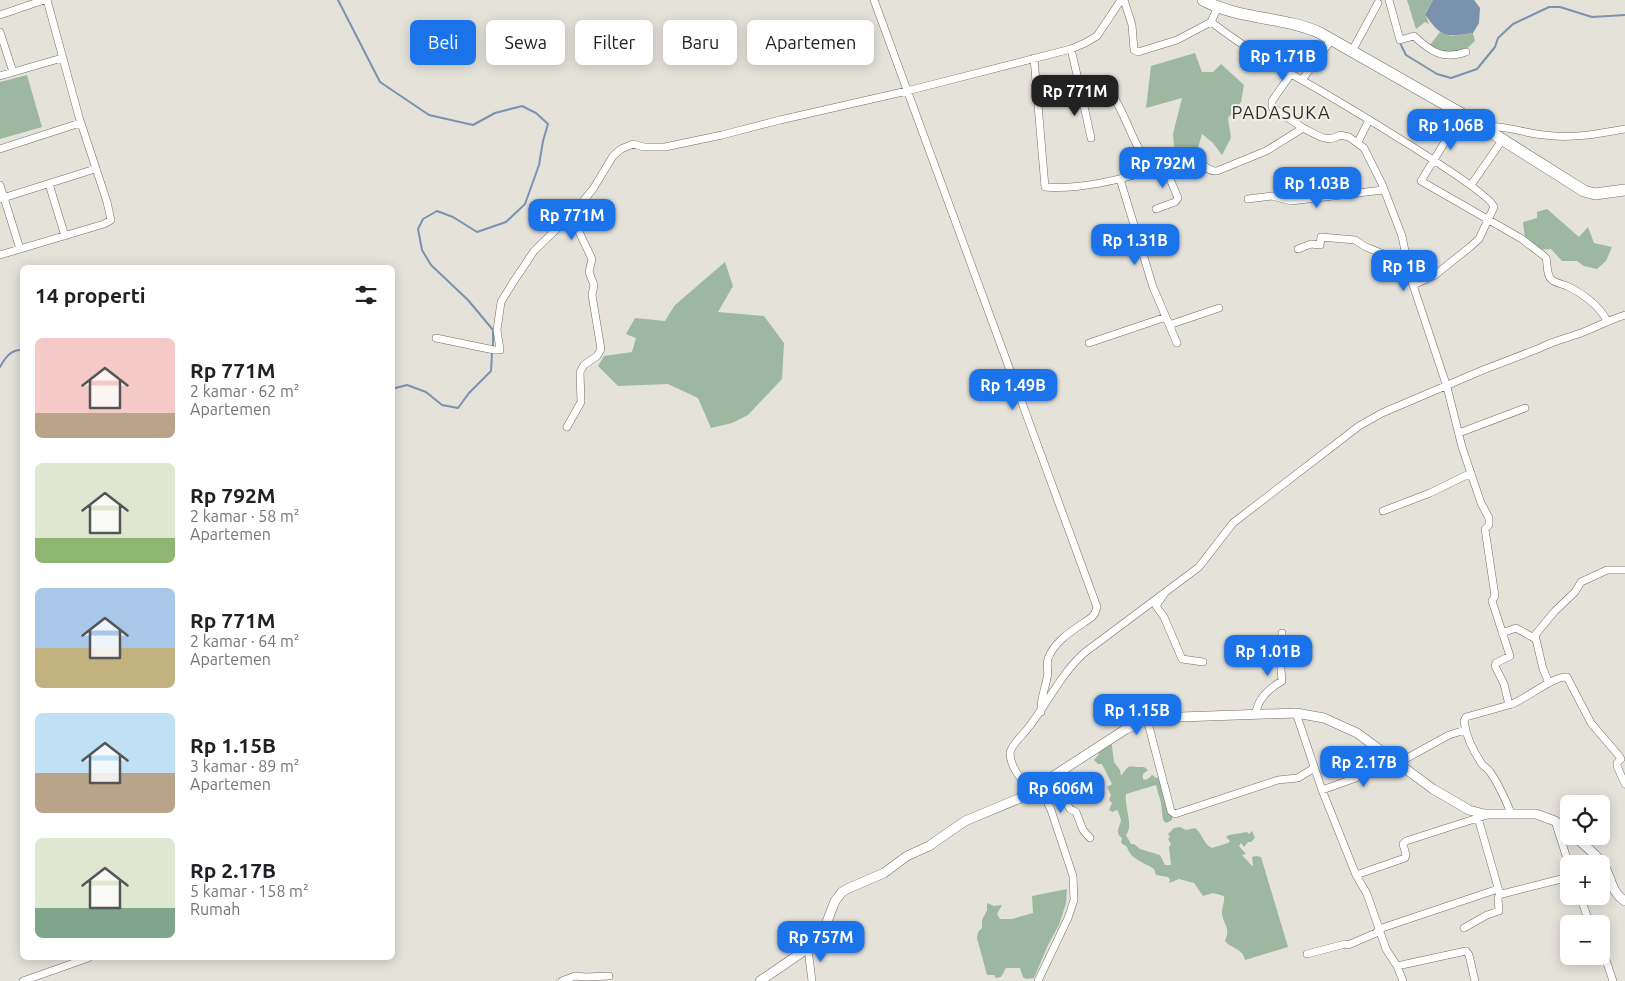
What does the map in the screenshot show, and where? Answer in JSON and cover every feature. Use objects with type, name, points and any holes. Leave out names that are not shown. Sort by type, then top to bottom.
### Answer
[{"type":"main road","points":[[1203,0],[1218,8],[1306,28],[1332,39],[1462,114],[1584,191],[1595,194],[1625,190]]},
{"type":"street","points":[[0,15],[45,0],[80,123],[107,202],[111,220],[66,236],[0,255]]},
{"type":"street","points":[[874,0],[1097,607],[1092,616],[1064,637],[1051,652],[1047,664],[1048,673],[1040,703],[1040,712]]},
{"type":"street","points":[[1122,0],[1132,25],[1134,50],[1138,52],[1177,40],[1211,22],[1218,8]]},
{"type":"street","points":[[436,338],[500,350],[497,330],[501,302],[534,251],[593,189],[613,156],[627,146],[637,144],[644,147],[665,147],[907,91],[1071,49],[1097,36],[1122,0]]},
{"type":"street","points":[[1389,0],[1400,40],[1414,36],[1425,46],[1446,56],[1466,52]]},
{"type":"street","points":[[1352,51],[1378,3]]},
{"type":"street","points":[[1211,22],[1291,74],[1369,120],[1471,185],[1493,204],[1494,207],[1478,239],[1435,275],[1413,285]]},
{"type":"street","points":[[0,32],[13,72]]},
{"type":"street","points":[[1302,80],[1332,39]]},
{"type":"street","points":[[1071,49],[1091,138]]},
{"type":"street","points":[[0,76],[62,58]]},
{"type":"street","points":[[1034,58],[1044,186],[1046,187],[1082,185],[1120,179],[1196,160],[1209,170],[1217,171],[1266,151],[1303,128]]},
{"type":"street","points":[[1291,74],[1271,104],[1274,110],[1303,128],[1329,140],[1334,139],[1340,134],[1358,142],[1364,148],[1402,236],[1413,285],[1447,387],[1471,473],[1481,503],[1489,518],[1489,525],[1486,529],[1495,596],[1492,601],[1510,656],[1496,663],[1495,666],[1504,684],[1509,705]]},
{"type":"street","points":[[1081,92],[1113,96],[1124,114],[1136,144],[1146,157],[1151,170]]},
{"type":"street","points":[[1462,114],[1421,181],[1522,239],[1530,247],[1543,254],[1546,258],[1548,274],[1552,279],[1570,288],[1600,308],[1607,321]]},
{"type":"street","points":[[1358,142],[1369,120]]},
{"type":"street","points":[[0,149],[80,123]]},
{"type":"street","points":[[1480,126],[1499,125],[1543,135],[1558,136],[1591,135],[1625,129]]},
{"type":"street","points":[[1471,185],[1503,139]]},
{"type":"street","points":[[1156,209],[1175,202],[1178,198],[1165,168]]},
{"type":"street","points":[[2,198],[95,169]]},
{"type":"street","points":[[1120,179],[1151,281],[1177,343]]},
{"type":"street","points":[[49,184],[66,236]]},
{"type":"street","points":[[0,185],[2,198],[20,249]]},
{"type":"street","points":[[1248,199],[1272,196],[1290,201],[1383,190]]},
{"type":"street","points":[[567,427],[581,402],[580,372],[584,365],[597,356],[601,349],[592,295],[594,285],[589,272],[592,259],[570,215]]},
{"type":"street","points":[[1298,249],[1311,244],[1320,245],[1321,237],[1353,240],[1408,264]]},
{"type":"street","points":[[1169,325],[1219,308]]},
{"type":"street","points":[[1031,790],[1018,776],[1010,754],[1011,749],[1040,712],[1075,661],[1199,567],[1233,523],[1359,426],[1382,413],[1549,343],[1625,315]]},
{"type":"street","points":[[1089,343],[1166,317]]},
{"type":"street","points":[[1459,433],[1525,408]]},
{"type":"street","points":[[1383,511],[1430,493],[1471,473]]},
{"type":"street","points":[[1550,683],[1543,669],[1534,638],[1535,635],[1581,582],[1604,571],[1625,570]]},
{"type":"street","points":[[1168,590],[1156,606],[1164,617],[1182,659],[1203,662]]},
{"type":"street","points":[[1502,633],[1516,628],[1534,638]]},
{"type":"street","points":[[1256,714],[1256,704],[1271,688],[1282,681],[1280,658],[1282,633]]},
{"type":"street","points":[[1511,813],[1499,786],[1489,770],[1482,765],[1470,745],[1464,719],[1525,699],[1563,676],[1567,677],[1590,723],[1620,757],[1621,759],[1617,766],[1625,784]]},
{"type":"street","points":[[1296,713],[1322,790],[1356,875],[1367,894],[1386,949],[1398,966],[1403,981]]},
{"type":"street","points":[[760,981],[817,943],[822,937],[835,901],[842,892],[884,873],[907,856],[929,846],[958,826],[1012,802],[1126,728],[1147,719],[1158,717],[1199,718],[1296,713],[1324,718],[1347,728],[1380,749],[1456,804],[1474,812],[1536,814],[1555,821],[1560,825]]},
{"type":"street","points":[[1147,719],[1171,811],[1175,814],[1278,780],[1298,778],[1314,768]]},
{"type":"street","points":[[1322,790],[1398,763],[1449,735],[1465,730]]},
{"type":"street","points":[[1050,777],[1070,809],[1076,812],[1083,830],[1090,838]]},
{"type":"street","points":[[1038,981],[1068,918],[1074,900],[1073,876],[1054,816],[1039,784]]},
{"type":"street","points":[[1356,875],[1405,858],[1403,844],[1406,842],[1491,814]]},
{"type":"street","points":[[1464,928],[1487,915],[1499,911],[1499,891],[1478,818]]},
{"type":"street","points":[[1555,821],[1566,855]]},
{"type":"street","points":[[1584,845],[1602,862],[1615,890],[1625,901]]},
{"type":"street","points":[[1307,954],[1345,944],[1348,945],[1376,934],[1379,929],[1499,891],[1504,894],[1560,879]]},
{"type":"street","points":[[808,949],[812,981]]},
{"type":"street","points":[[1398,966],[1466,951],[1469,955],[1475,981]]},
{"type":"street","points":[[23,981],[76,960]]},
{"type":"street","points":[[1608,965],[1613,981]]},
{"type":"street","points":[[562,981],[575,976],[609,976]]},
{"type":"green space","points":[[1407,0],[1433,0],[1425,13],[1429,24],[1425,22],[1416,29]]},
{"type":"green space","points":[[1440,32],[1451,36],[1473,33],[1475,41],[1462,53],[1446,53],[1430,45]]},
{"type":"green space","points":[[1195,53],[1202,72],[1213,72],[1221,64],[1244,85],[1241,102],[1228,118],[1231,138],[1222,155],[1213,143],[1202,134],[1196,155],[1175,159],[1173,134],[1182,98],[1146,108],[1151,66]]},
{"type":"green space","points":[[27,75],[42,127],[0,139],[0,82]]},
{"type":"green space","points":[[1547,209],[1579,237],[1588,227],[1594,243],[1612,247],[1606,261],[1597,269],[1584,266],[1577,261],[1562,261],[1551,249],[1536,250],[1525,239],[1523,222],[1537,218],[1537,212]]},
{"type":"green space","points":[[725,262],[733,286],[718,312],[764,316],[784,343],[782,379],[748,415],[732,423],[711,428],[698,398],[668,384],[618,386],[598,366],[604,356],[632,352],[636,338],[626,334],[635,318],[665,321],[675,305]]},
{"type":"green space","points":[[1111,739],[1114,762],[1120,770],[1121,776],[1128,767],[1132,766],[1144,767],[1148,770],[1143,774],[1143,779],[1145,780],[1152,775],[1156,778],[1160,777],[1172,816],[1172,820],[1166,823],[1163,820],[1156,785],[1126,794],[1129,827],[1126,835],[1131,844],[1160,855],[1165,865],[1171,865],[1169,847],[1171,844],[1168,834],[1174,828],[1180,827],[1186,830],[1195,828],[1212,848],[1228,843],[1230,841],[1226,837],[1229,835],[1247,832],[1249,834],[1252,831],[1255,838],[1244,847],[1241,843],[1239,846],[1246,854],[1242,855],[1252,866],[1252,857],[1261,857],[1288,947],[1245,960],[1239,950],[1225,941],[1227,929],[1222,913],[1224,896],[1213,893],[1203,896],[1194,883],[1179,879],[1169,883],[1168,877],[1156,875],[1154,869],[1135,858],[1127,847],[1121,843],[1122,838],[1118,832],[1121,820],[1118,811],[1113,812],[1109,810],[1112,803],[1109,800],[1111,795],[1107,787],[1112,784],[1102,764],[1098,764],[1094,760],[1099,754],[1099,748]]},
{"type":"green space","points":[[1067,889],[1066,903],[1059,925],[1034,978],[1026,979],[1023,977],[1020,968],[1006,968],[1001,977],[996,978],[994,975],[987,975],[977,938],[978,932],[982,928],[982,920],[987,910],[987,903],[994,906],[1002,905],[997,914],[1000,919],[1012,919],[1033,913],[1032,896]]},
{"type":"water","points":[[1433,0],[1474,0],[1480,8],[1479,23],[1473,33],[1450,35],[1440,32],[1435,28],[1425,14]]},
{"type":"waterway","points":[[338,0],[380,82],[429,115],[473,125],[495,113],[522,106],[536,113],[548,124],[539,165],[525,204],[506,222],[477,232],[453,217],[437,211],[423,219],[418,229],[422,250],[431,265],[468,300],[493,330],[493,348]]},
{"type":"waterway","points":[[1400,43],[1406,55],[1437,74],[1451,78],[1477,69],[1495,47],[1498,38],[1513,24],[1549,7],[1560,7],[1592,17],[1625,15]]},
{"type":"waterway","points":[[0,367],[6,357],[20,350]]},
{"type":"waterway","points":[[395,388],[407,385],[426,392],[442,405],[458,408],[469,393],[491,371],[492,353]]},
{"type":"district","name":"PADASUKA","points":[[1281,112]]}]
